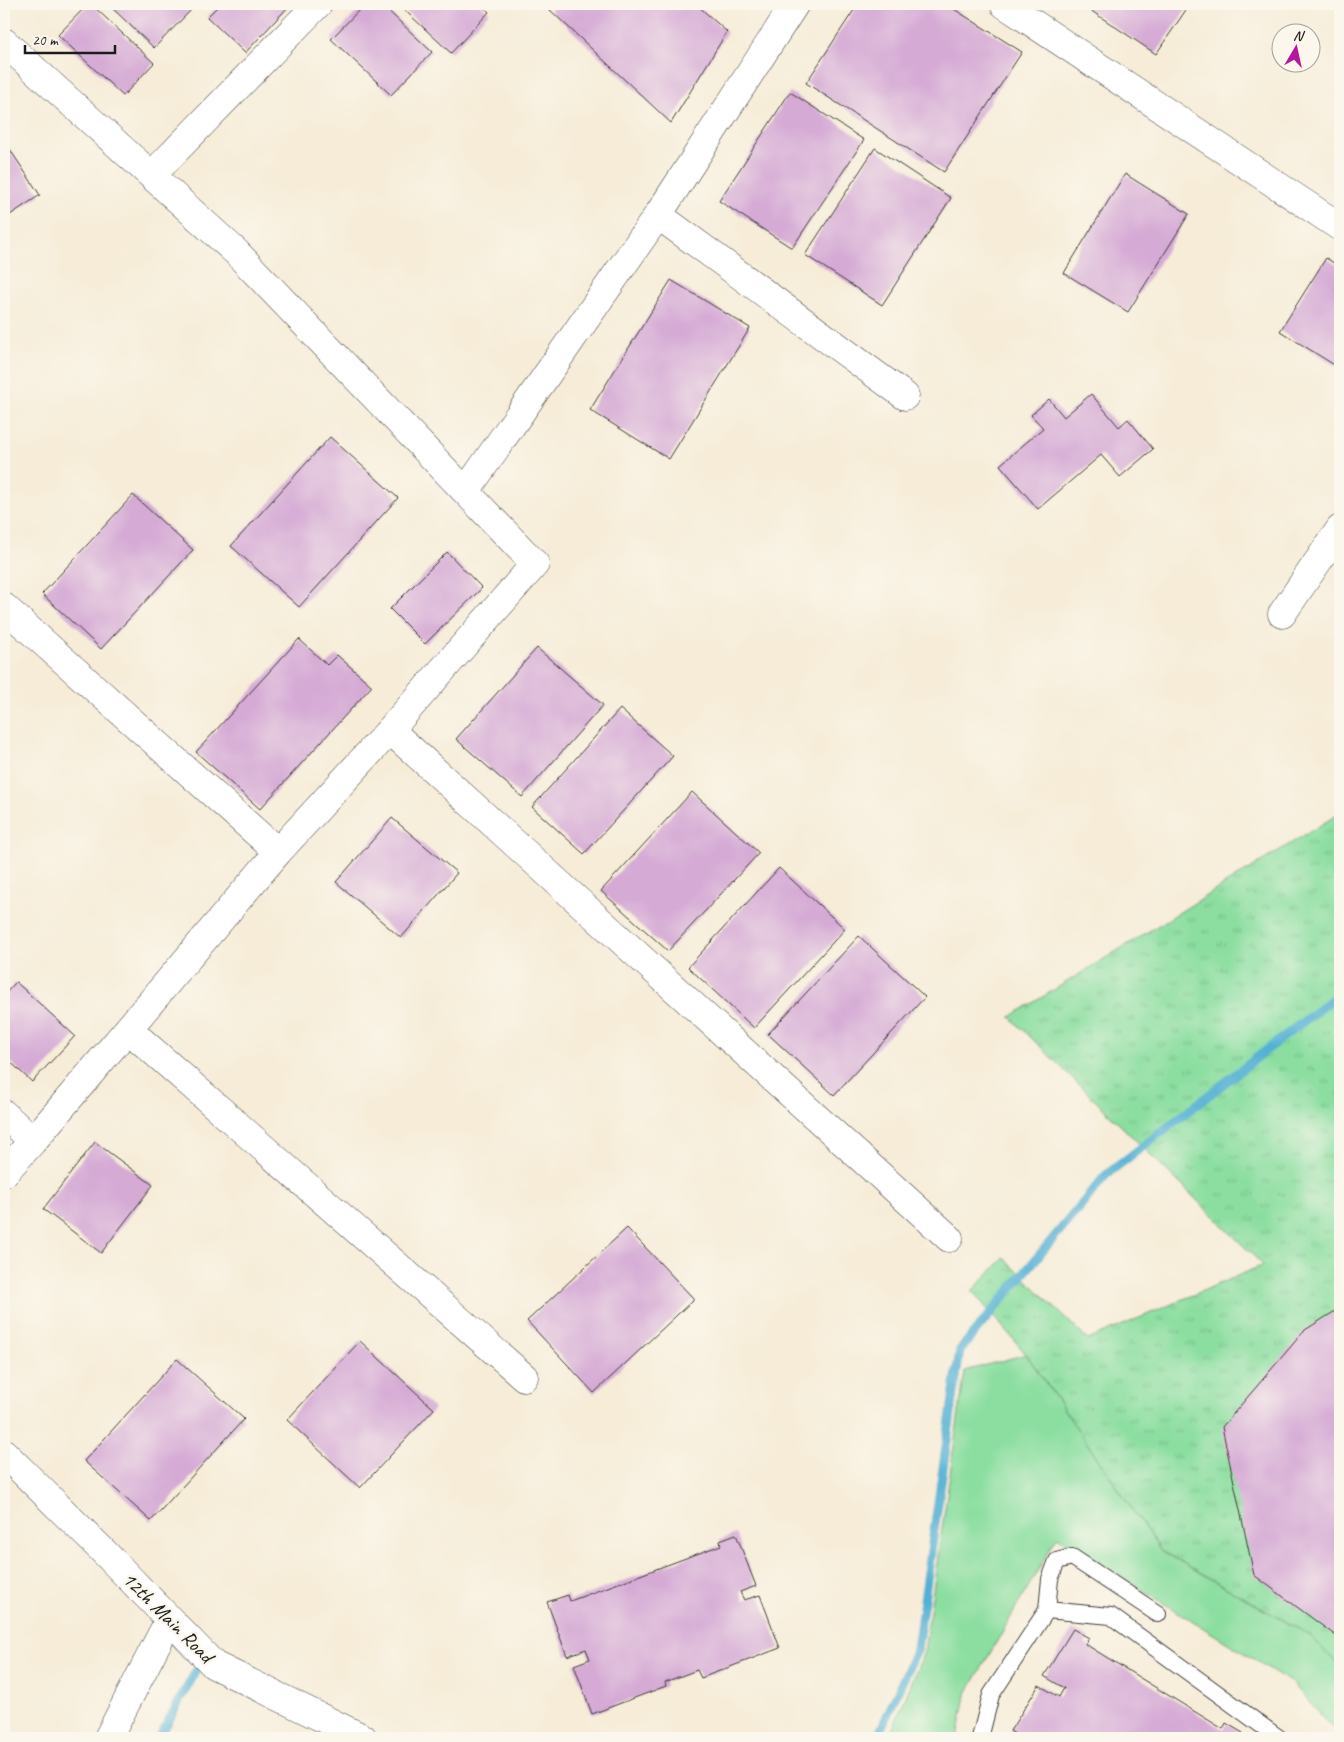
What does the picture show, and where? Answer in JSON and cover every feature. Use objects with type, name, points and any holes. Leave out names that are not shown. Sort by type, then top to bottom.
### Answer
[{"type":"street","points":[[152,175],[318,4]]},
{"type":"street","points":[[466,491],[658,215],[795,4]]},
{"type":"street","points":[[1004,4],[1340,227]]},
{"type":"street","points":[[4,42],[236,252],[535,564],[390,730],[278,852],[4,1173]]},
{"type":"street","points":[[658,215],[905,396]]},
{"type":"street","points":[[1282,614],[1340,529]]},
{"type":"street","points":[[4,607],[278,852]]},
{"type":"street","points":[[390,730],[949,1238]]},
{"type":"street","points":[[128,1029],[524,1377]]},
{"type":"street","points":[[4,1114],[33,1141]]},
{"type":"street","name":"12th Main Road","points":[[4,1453],[214,1665],[363,1738]]},
{"type":"street","points":[[108,1738],[169,1620]]},
{"type":"lane","points":[[980,1738],[991,1695],[1047,1610],[1050,1579],[1057,1561],[1072,1557],[1158,1614]]},
{"type":"lane","points":[[1047,1610],[1111,1616],[1279,1738]]},
{"type":"green space","points":[[1340,813],[1340,1667],[1311,1636],[1160,1550],[1026,1354],[972,1291],[1004,1258],[1088,1340],[1263,1265],[1010,1017]]},
{"type":"green space","points":[[1026,1354],[1160,1550],[1311,1636],[1340,1667],[1340,1736],[1292,1683],[1057,1537],[966,1695],[958,1738],[889,1738],[924,1652],[965,1371]]},
{"type":"building","points":[[88,4],[91,4],[154,63],[123,96],[58,35]]},
{"type":"building","points":[[108,4],[191,4],[194,7],[154,48]]},
{"type":"building","points":[[220,4],[290,5],[245,53],[207,17]]},
{"type":"building","points":[[365,4],[381,4],[432,52],[391,95],[331,39]]},
{"type":"building","points":[[398,4],[480,4],[489,12],[451,53]]},
{"type":"building","points":[[558,4],[696,4],[727,32],[671,123],[550,10]]},
{"type":"building","points":[[858,4],[946,4],[1022,52],[944,172],[806,83]]},
{"type":"building","points":[[1090,4],[1190,4],[1156,54],[1087,8]]},
{"type":"building","points":[[790,92],[864,140],[792,248],[719,201]]},
{"type":"building","points":[[9,148],[40,195],[4,219],[4,151]]},
{"type":"building","points":[[875,148],[951,198],[882,305],[805,255]]},
{"type":"building","points":[[1125,174],[1189,214],[1128,312],[1064,273]]},
{"type":"building","points":[[1326,258],[1340,267],[1340,358],[1336,366],[1280,331]]},
{"type":"building","points":[[671,280],[750,328],[669,459],[590,410]]},
{"type":"building","points":[[1091,394],[1119,427],[1128,419],[1153,449],[1120,477],[1101,455],[1038,509],[1000,465],[1043,428],[1031,415],[1049,399],[1064,417]]},
{"type":"building","points":[[4,415],[9,420],[4,426]]},
{"type":"building","points":[[330,437],[398,498],[299,607],[231,546]]},
{"type":"building","points":[[133,495],[193,550],[101,649],[42,594]]},
{"type":"building","points":[[447,552],[482,588],[425,644],[390,609]]},
{"type":"building","points":[[299,639],[327,665],[337,655],[372,686],[260,809],[196,752]]},
{"type":"building","points":[[537,648],[603,705],[522,797],[456,739]]},
{"type":"building","points":[[620,709],[673,756],[584,854],[532,807]]},
{"type":"building","points":[[692,792],[759,853],[668,951],[601,891]]},
{"type":"building","points":[[392,818],[457,873],[401,938],[336,882]]},
{"type":"building","points":[[779,868],[845,929],[754,1028],[688,967]]},
{"type":"building","points":[[859,936],[925,997],[834,1095],[768,1034]]},
{"type":"building","points":[[16,982],[75,1036],[32,1082],[4,1056],[4,995]]},
{"type":"building","points":[[95,1142],[153,1185],[101,1253],[43,1209]]},
{"type":"building","points":[[627,1228],[694,1299],[594,1393],[527,1321]]},
{"type":"building","points":[[1340,1308],[1340,1639],[1254,1575],[1222,1427],[1305,1330]]},
{"type":"building","points":[[360,1341],[434,1409],[360,1488],[287,1420]]},
{"type":"building","points":[[177,1359],[244,1419],[151,1521],[84,1461]]},
{"type":"building","points":[[736,1534],[756,1586],[740,1592],[744,1600],[760,1595],[780,1648],[701,1678],[697,1670],[665,1682],[666,1686],[592,1714],[574,1665],[590,1659],[586,1649],[567,1656],[547,1602],[568,1595],[570,1601],[721,1545],[720,1540]]},
{"type":"building","points":[[1073,1629],[1089,1638],[1085,1644],[1223,1729],[1226,1723],[1243,1733],[1240,1738],[1021,1738],[1010,1731],[1039,1685],[1059,1697],[1064,1688],[1044,1676]]},
{"type":"building","points":[[4,1730],[20,1738],[4,1738]]},
{"type":"waterway","points":[[877,1738],[917,1649],[960,1350],[1106,1175],[1340,993]]},
{"type":"waterway","points":[[159,1738],[196,1671]]}]
